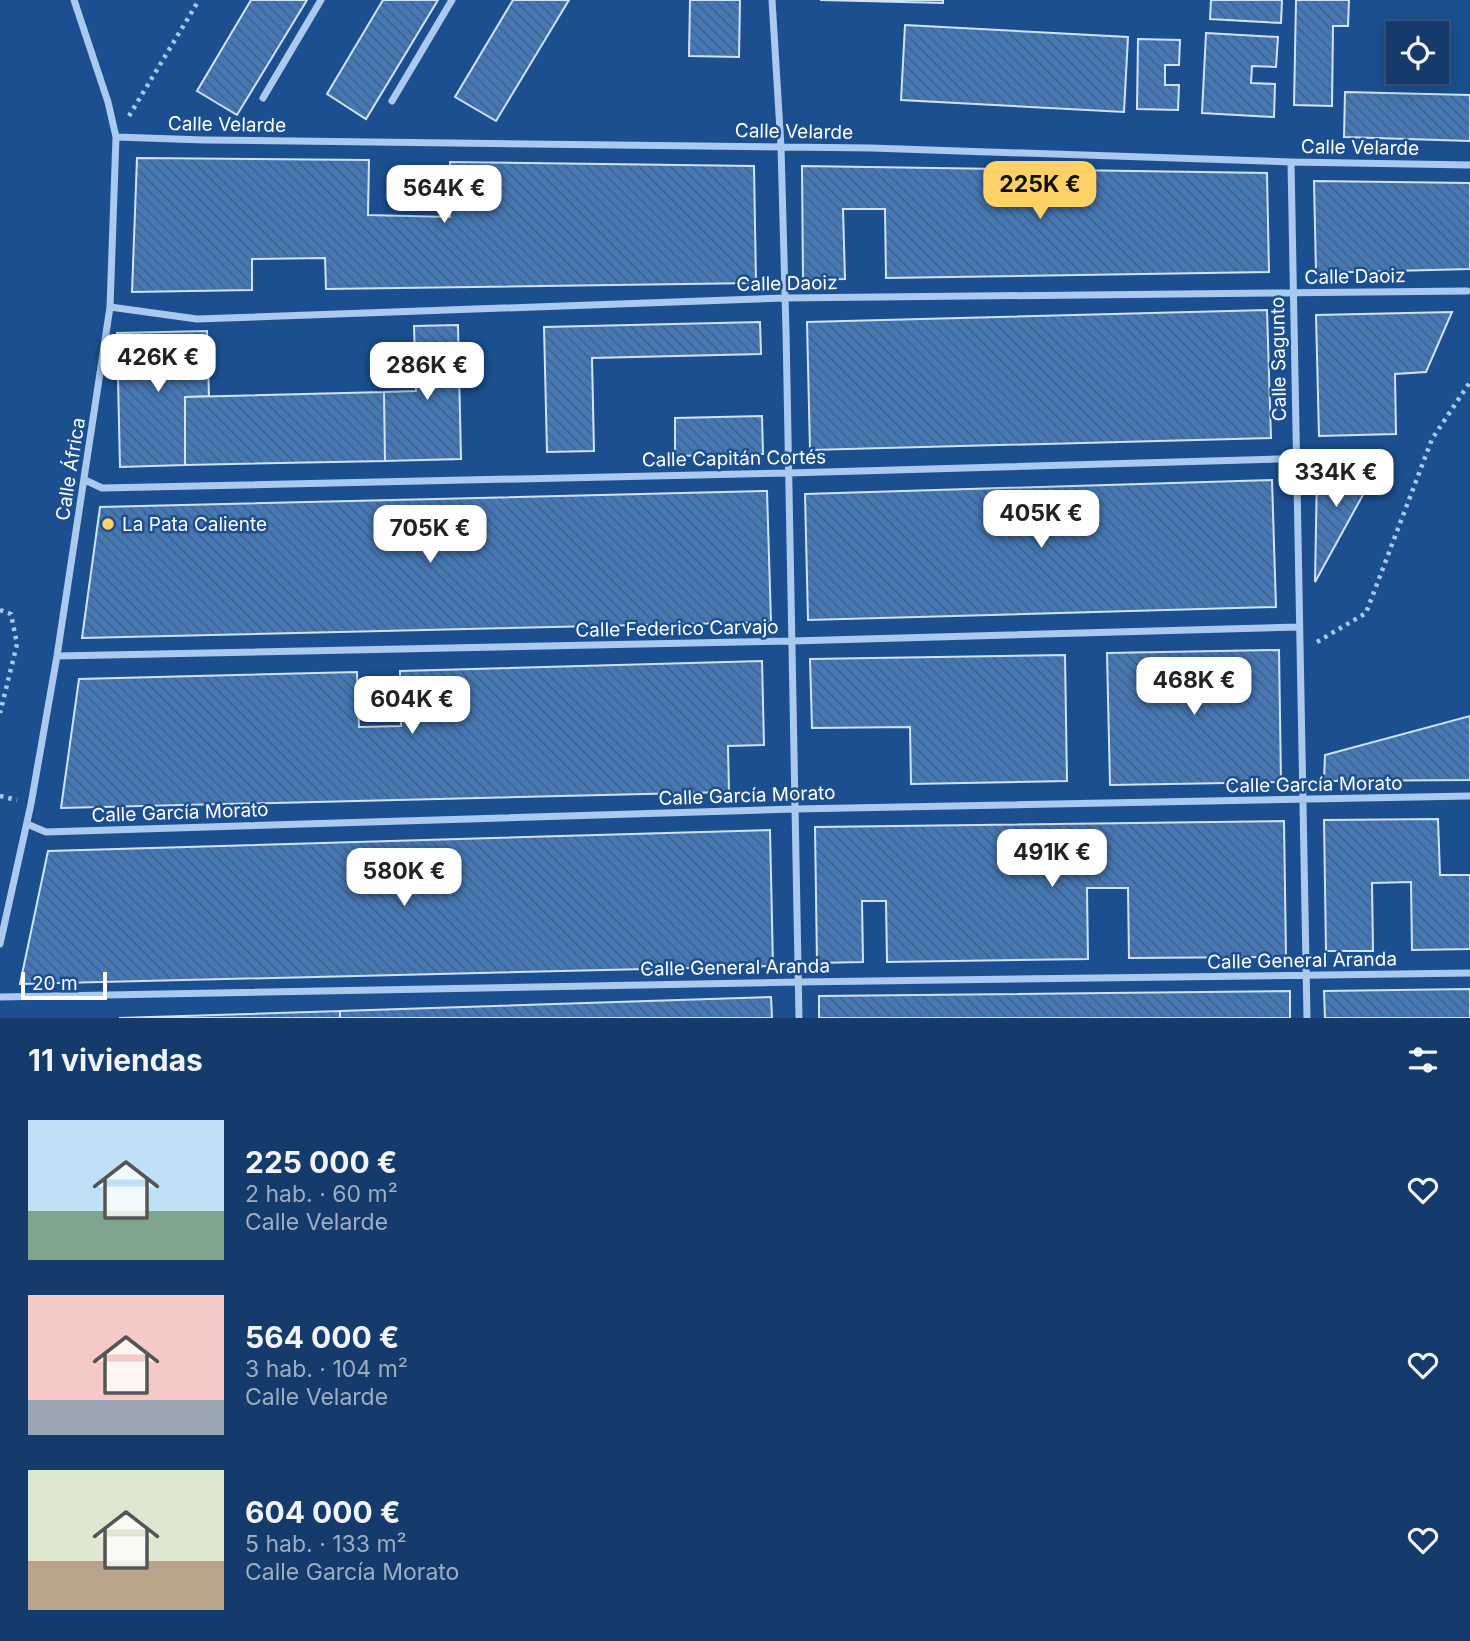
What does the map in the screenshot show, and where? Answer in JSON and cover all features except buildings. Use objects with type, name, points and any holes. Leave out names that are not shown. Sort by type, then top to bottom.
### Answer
[{"type":"street","name":"Calle África","points":[[0,944],[27,824],[57,656],[110,307],[116,137],[108,102],[74,0]]},
{"type":"street","points":[[263,98],[321,0]]},
{"type":"street","points":[[392,101],[452,0]]},
{"type":"street","points":[[772,0],[781,147],[799,1018]]},
{"type":"street","name":"Calle Velarde","points":[[116,137],[781,147],[1470,165]]},
{"type":"street","name":"Calle Sagunto","points":[[1291,162],[1298,653],[1307,1018]]},
{"type":"street","name":"Calle Daoiz","points":[[110,307],[197,319],[785,298],[1467,291]]},
{"type":"street","name":"Calle Capitán Cortés","points":[[85,480],[102,488],[789,473],[1385,456]]},
{"type":"street","name":"Calle Federico Carvajo","points":[[57,656],[792,641],[1298,627]]},
{"type":"street","name":"Calle García Morato","points":[[27,824],[46,832],[795,809],[1470,796]]},
{"type":"street","name":"Calle General Aranda","points":[[0,997],[1470,973]]},
{"type":"path","points":[[116,137],[199,0]]},
{"type":"path","points":[[1298,653],[1366,612],[1432,439],[1470,382]]},
{"type":"path","points":[[0,610],[11,614],[17,644],[0,713]]},
{"type":"place","name":"La Pata Caliente","points":[[108,524]]}]
